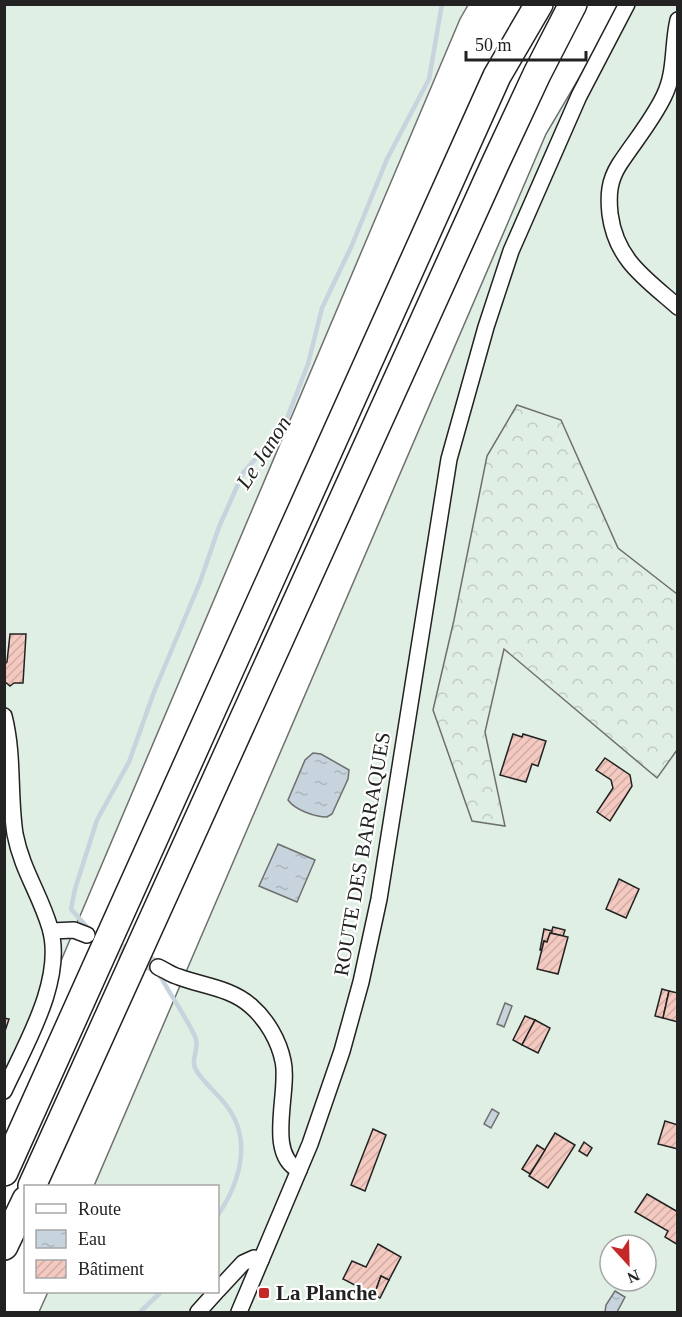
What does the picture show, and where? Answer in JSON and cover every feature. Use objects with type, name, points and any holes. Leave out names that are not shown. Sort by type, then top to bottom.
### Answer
[{"type":"highway","points":[[4,1172],[497,76],[539,4]]},
{"type":"highway","points":[[32,1185],[495,164],[573,4]]},
{"type":"highway","points":[[4,1246],[24,1204]]},
{"type":"street","name":"ROUTE DES BARRAQUES","points":[[239,1312],[299,1170],[342,1051],[366,961],[383,877],[445,481],[469,386],[511,251],[579,96],[627,4]]},
{"type":"street","points":[[678,20],[672,73],[665,95],[643,133],[619,165],[611,180],[608,196],[614,236],[621,252],[630,265],[678,307]]},
{"type":"street","points":[[4,716],[10,746],[12,809],[16,836],[22,863],[51,931],[53,967],[48,990],[4,1091]]},
{"type":"street","points":[[51,931],[74,930],[87,935]]},
{"type":"street","points":[[158,967],[176,976],[233,994],[251,1005],[265,1021],[277,1040],[284,1063],[285,1086],[280,1134],[283,1148],[287,1162],[299,1170]]},
{"type":"street","points":[[219,1289],[243,1263],[254,1258],[261,1260]]},
{"type":"street","points":[[198,1312],[215,1293]]},
{"type":"green space","points":[[5,5],[468,5],[460,19],[5,1093]]},
{"type":"green space","points":[[622,5],[677,5],[677,1312],[39,1312],[48,1293],[219,1293],[219,1185],[94,1185],[546,134]]},
{"type":"green space","points":[[517,405],[561,420],[618,548],[677,594],[677,750],[657,778],[504,649],[485,732],[505,826],[472,821],[433,710],[454,620],[487,456]]},
{"type":"water","points":[[313,753],[321,754],[349,770],[348,779],[332,814],[327,817],[306,812],[295,807],[288,800],[305,760]]},
{"type":"water","points":[[278,844],[315,860],[297,902],[259,886]]},
{"type":"water","points":[[505,1003],[512,1006],[504,1027],[497,1024]]},
{"type":"water","points":[[492,1109],[499,1113],[491,1128],[484,1124]]},
{"type":"water","points":[[614,1293],[625,1297],[617,1312],[605,1312],[606,1305]]},
{"type":"building","points":[[10,634],[26,634],[23,683],[14,683],[10,686],[4,681],[4,665],[7,662]]},
{"type":"building","points":[[513,734],[522,737],[523,734],[546,741],[538,766],[532,764],[526,782],[500,775]]},
{"type":"building","points":[[605,758],[630,775],[632,786],[610,821],[597,812],[613,788],[611,780],[596,770]]},
{"type":"building","points":[[619,879],[639,889],[626,918],[606,909]]},
{"type":"building","points":[[553,927],[565,930],[563,936],[551,933]]},
{"type":"building","points":[[544,929],[552,931],[540,950]]},
{"type":"building","points":[[550,933],[568,937],[558,974],[537,969],[544,941],[547,942]]},
{"type":"building","points":[[662,989],[669,991],[663,1018],[655,1016]]},
{"type":"building","points":[[669,991],[678,993],[678,1022],[663,1018]]},
{"type":"building","points":[[525,1016],[535,1020],[522,1045],[513,1040]]},
{"type":"building","points":[[4,1018],[9,1019],[4,1034]]},
{"type":"building","points":[[535,1020],[550,1028],[538,1053],[522,1045]]},
{"type":"building","points":[[665,1121],[678,1125],[678,1149],[658,1144]]},
{"type":"building","points":[[373,1129],[386,1135],[365,1191],[351,1185]]},
{"type":"building","points":[[555,1133],[575,1145],[548,1188],[529,1176]]},
{"type":"building","points":[[584,1142],[592,1148],[587,1156],[579,1151]]},
{"type":"building","points":[[537,1145],[545,1150],[530,1174],[522,1169]]},
{"type":"building","points":[[647,1194],[678,1212],[678,1245],[665,1237],[668,1231],[635,1212]]},
{"type":"building","points":[[378,1244],[401,1257],[389,1280],[381,1276],[374,1295],[343,1279],[352,1261],[366,1267]]},
{"type":"building","points":[[381,1276],[389,1280],[380,1298],[374,1295]]},
{"type":"waterway","name":"Le Janon","points":[[87,927],[71,909],[97,820],[129,762],[154,692],[200,582],[219,527],[243,473],[284,426],[308,364],[322,308],[352,245],[387,159],[429,79],[442,4]]},
{"type":"waterway","name":"Le Janon","points":[[155,972],[162,979],[196,1039],[194,1062],[196,1070],[226,1105],[239,1132],[241,1146],[237,1175],[219,1213]]},
{"type":"waterway","name":"Le Janon","points":[[140,1312],[160,1293]]},
{"type":"tunnel","points":[[100,941],[158,967]]},
{"type":"place","name":"La Planche","points":[[264,1293]]}]
